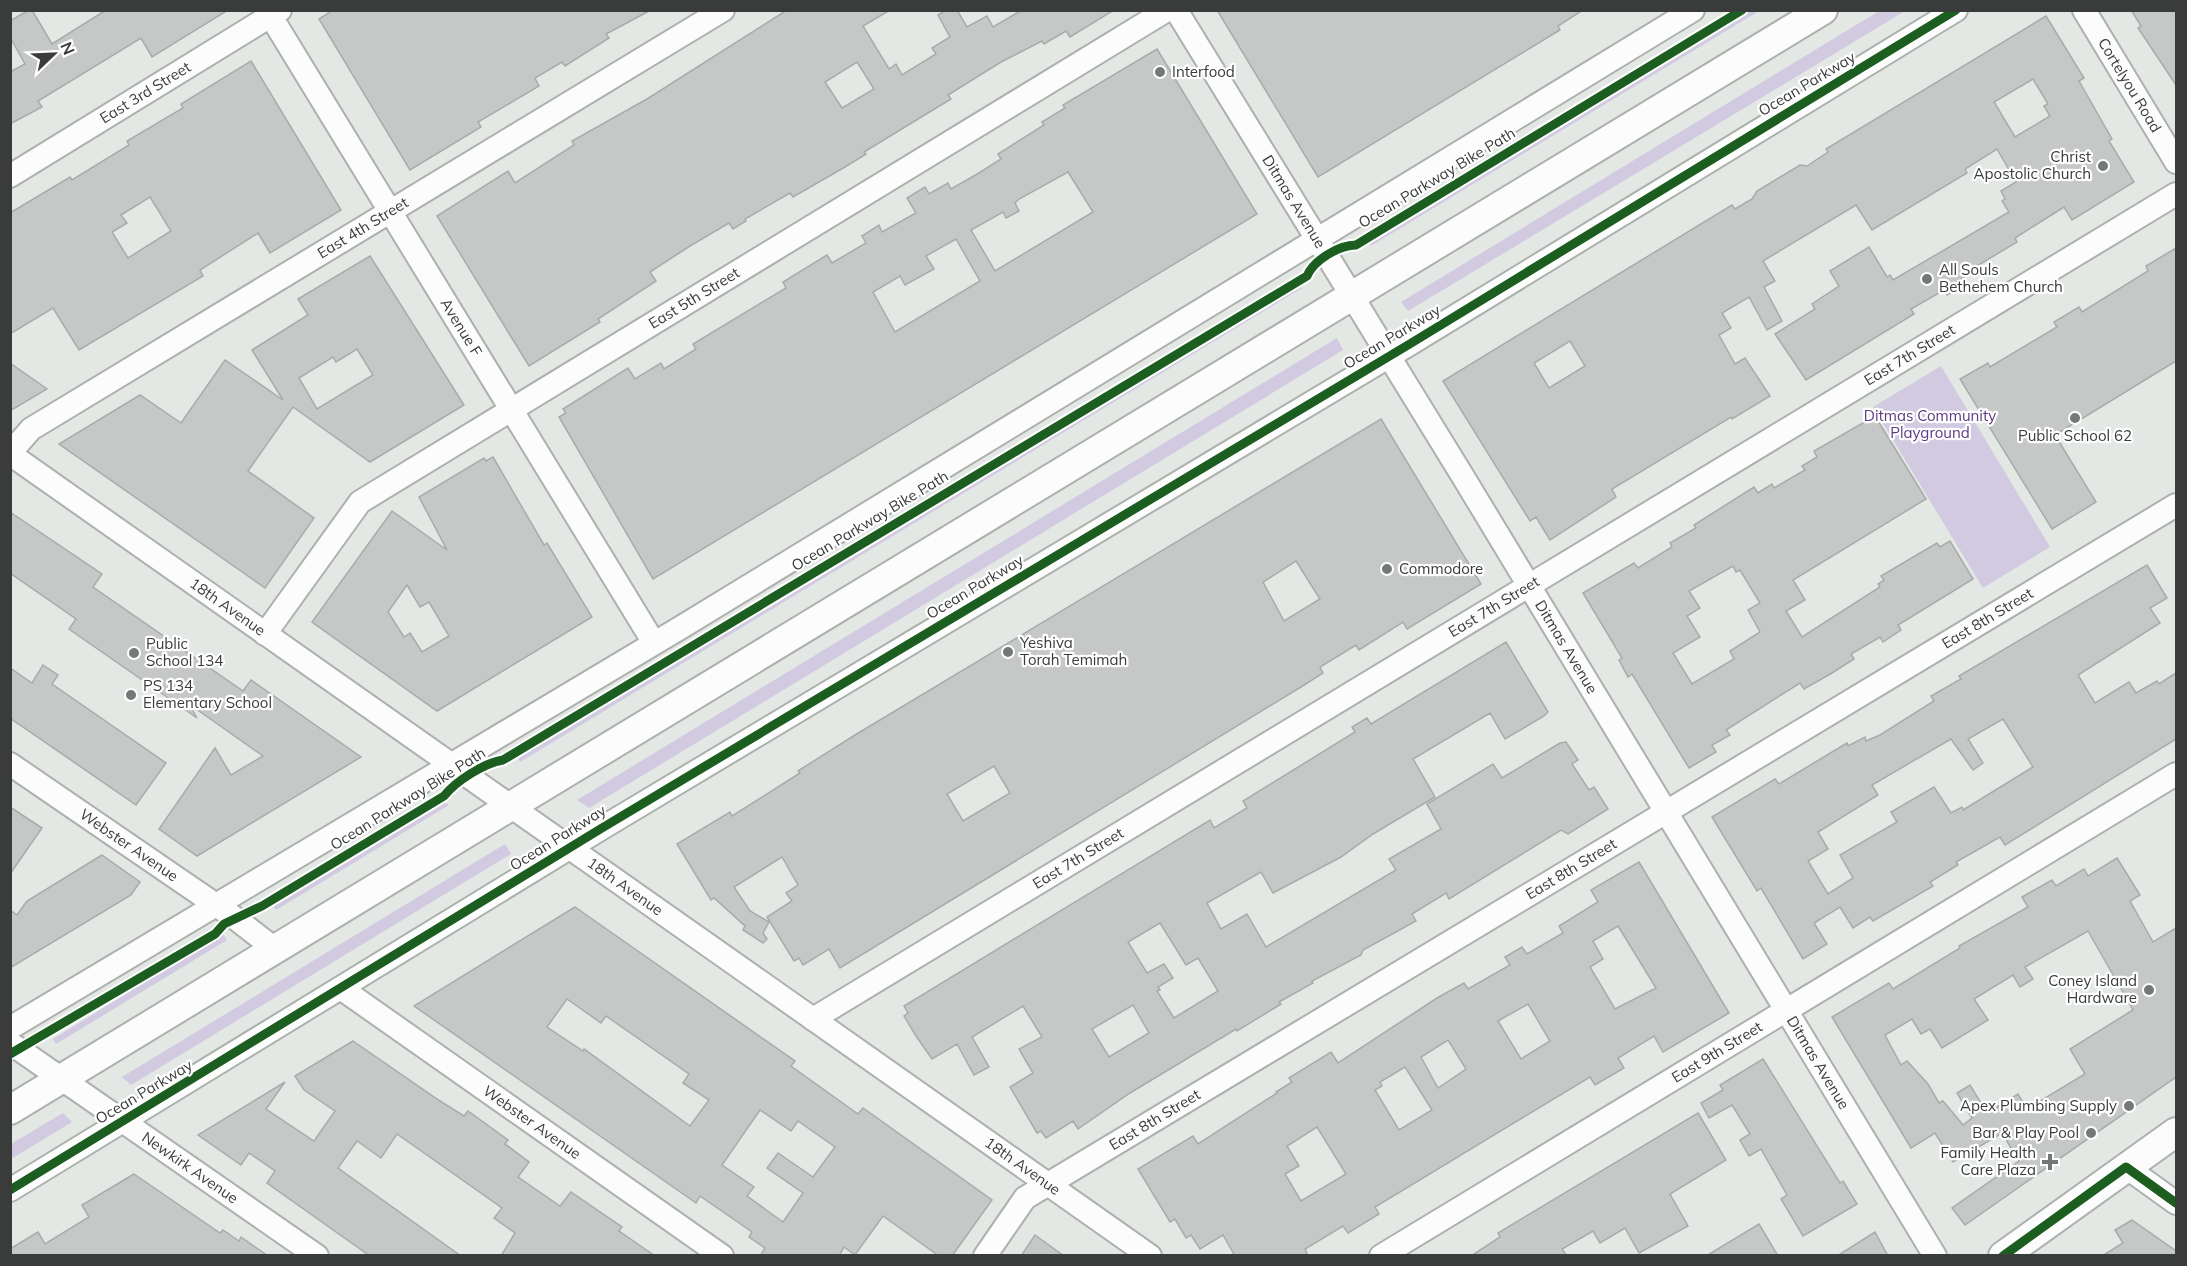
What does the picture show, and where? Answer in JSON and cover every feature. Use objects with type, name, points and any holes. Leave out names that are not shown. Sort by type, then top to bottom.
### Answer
[{"type":"main road","points":[[10,1110],[1823,10]]},
{"type":"main road","points":[[2003,1256],[2176,1132]]},
{"type":"street","name":"East 4th Street","points":[[10,454],[31,429],[723,10]]},
{"type":"street","name":"East 5th Street","points":[[265,634],[360,502],[509,409],[1167,10]]},
{"type":"street","name":"Ditmas Avenue","points":[[1176,10],[1389,355],[1935,1256]]},
{"type":"street","points":[[10,1028],[654,643],[1692,10]]},
{"type":"street","name":"Ocean Parkway","points":[[10,1190],[570,848],[1389,355],[1956,10]]},
{"type":"street","name":"Cortelyou Road","points":[[2084,10],[2176,162]]},
{"type":"street","name":"Avenue F","points":[[273,12],[390,212],[654,643]]},
{"type":"street","name":"East 3rd Street","points":[[10,176],[273,12]]},
{"type":"street","name":"East 7th Street","points":[[813,1019],[2176,194]]},
{"type":"street","name":"18th Avenue","points":[[10,454],[1150,1256]]},
{"type":"street","name":"East 8th Street","points":[[985,1256],[1025,1198],[2176,505]]},
{"type":"street","name":"Webster Avenue","points":[[10,764],[276,950]]},
{"type":"street","name":"East 9th Street","points":[[1381,1256],[2176,774]]},
{"type":"street","name":"Webster Avenue","points":[[342,989],[722,1256]]},
{"type":"street","name":"Newkirk Avenue","points":[[10,1043],[317,1256]]},
{"type":"street","points":[[2126,1167],[2176,1203]]},
{"type":"green space","points":[[1745,11],[1759,11],[1371,246],[1367,240]]},
{"type":"green space","points":[[1879,11],[1905,11],[1408,311],[1401,302]]},
{"type":"green space","points":[[1298,283],[1302,288],[520,762],[517,756]]},
{"type":"green space","points":[[1337,338],[1343,350],[589,808],[577,800]]},
{"type":"green space","name":"Ditmas Community Playground","points":[[1941,366],[2050,547],[1983,588],[1873,407]]},
{"type":"green space","points":[[441,800],[449,805],[276,910],[271,904]]},
{"type":"green space","points":[[505,844],[511,854],[131,1085],[122,1077]]},
{"type":"green space","points":[[223,934],[227,940],[56,1044],[53,1039]]},
{"type":"green space","points":[[63,1113],[72,1122],[11,1159],[11,1144]]},
{"type":"building","points":[[32,10],[52,44],[106,10],[228,10],[152,57],[141,38],[38,101],[42,107],[10,124],[10,72],[25,64],[10,37],[10,21]]},
{"type":"building","points":[[333,10],[651,10],[606,34],[609,38],[565,66],[562,62],[535,78],[539,86],[478,122],[481,127],[410,170],[319,19]]},
{"type":"building","points":[[787,10],[890,10],[863,26],[889,69],[896,64],[902,75],[936,54],[932,48],[950,37],[938,15],[946,10],[957,10],[967,27],[987,16],[993,27],[1022,10],[1114,10],[1070,37],[1066,31],[1044,44],[1042,41],[1001,62],[948,95],[951,99],[864,152],[866,154],[845,167],[793,197],[790,193],[745,219],[746,221],[733,229],[729,223],[690,246],[650,272],[656,281],[598,319],[600,322],[529,366],[437,216],[508,171],[515,183],[574,145],[572,141],[647,99]],"holes":[[[857,62],[874,89],[842,108],[825,82]]]},
{"type":"building","points":[[1217,10],[1583,10],[1558,26],[1560,30],[1318,177]]},
{"type":"building","points":[[2131,10],[2176,10],[2176,85],[2138,28],[2141,26]]},
{"type":"building","points":[[2046,16],[2084,78],[2079,81],[2112,139],[2109,141],[2134,182],[2072,220],[2064,207],[2015,238],[2017,242],[1972,269],[1974,272],[1959,280],[1962,286],[1947,295],[1944,290],[1911,309],[1914,314],[1806,380],[1775,334],[1815,309],[1812,304],[1839,286],[1830,271],[1869,247],[1887,277],[1890,275],[1893,280],[2009,212],[2002,201],[2005,199],[2001,191],[2016,182],[1997,149],[1965,169],[1967,173],[1872,230],[1856,205],[1763,261],[1775,281],[1764,287],[1782,321],[1767,330],[1749,297],[1722,313],[1731,328],[1719,335],[1735,364],[1745,358],[1770,396],[1612,489],[1616,497],[1550,540],[1536,517],[1530,521],[1443,381],[1732,205],[1735,209],[1752,199],[1757,191],[1800,165],[1807,166],[1828,152],[1826,149]],"holes":[[[2033,79],[2048,104],[2044,106],[2050,116],[2015,137],[1994,102]],[[1570,341],[1585,366],[1549,388],[1534,363]]]},
{"type":"building","points":[[1157,49],[1257,214],[653,579],[559,417],[566,413],[563,409],[628,368],[635,379],[661,363],[664,369],[696,349],[693,344],[786,288],[783,282],[827,255],[832,263],[866,243],[862,236],[879,225],[882,232],[916,213],[907,198],[925,187],[929,194],[948,183],[951,189],[1001,159],[998,154],[1044,125],[1042,122],[1065,108],[1063,105]],"holes":[[[1068,172],[1093,212],[995,271],[971,230],[1003,212],[1006,218],[1019,211],[1015,203],[1019,199]],[[956,239],[980,281],[895,332],[873,292],[900,276],[905,285],[934,269],[926,256]]]},
{"type":"building","points":[[251,61],[341,210],[270,253],[258,233],[200,270],[203,276],[79,350],[53,308],[10,334],[10,213],[70,177],[72,180],[129,145],[127,141],[183,108],[181,104]],"holes":[[[150,197],[171,231],[128,258],[112,232],[127,223],[121,215]]]},
{"type":"building","points":[[2176,248],[2176,361],[2055,435],[2096,502],[2052,529],[1960,379],[1988,363],[1990,367],[2057,327],[2054,322],[2079,307],[2082,312],[2148,271],[2146,266]]},
{"type":"building","points":[[370,256],[464,405],[370,462],[293,407],[248,471],[314,518],[265,588],[59,444],[140,395],[181,423],[225,360],[283,400],[252,350],[308,315],[298,299]],"holes":[[[357,349],[373,375],[317,409],[299,378],[333,357],[336,362]]]},
{"type":"building","points":[[10,363],[47,389],[10,411]]},
{"type":"building","points":[[1875,416],[1926,499],[1793,580],[1805,600],[1786,611],[1802,637],[1880,587],[1878,584],[1884,580],[1881,576],[1937,543],[1940,547],[1950,541],[1973,579],[1898,625],[1901,630],[1883,642],[1880,637],[1851,654],[1854,659],[1832,673],[1804,689],[1800,683],[1726,730],[1730,735],[1712,745],[1716,752],[1689,768],[1632,674],[1628,677],[1619,660],[1622,658],[1583,593],[1634,563],[1638,568],[1672,547],[1670,543],[1696,528],[1694,525],[1754,487],[1758,493],[1772,484],[1774,488],[1805,470],[1802,466],[1817,457],[1814,451]],"holes":[[[1733,566],[1736,572],[1740,570],[1760,603],[1748,610],[1760,632],[1730,651],[1734,659],[1692,684],[1673,653],[1700,637],[1687,616],[1700,608],[1689,591]]]},
{"type":"building","points":[[1381,419],[1481,584],[1407,629],[1403,622],[1359,650],[1356,645],[1320,667],[1323,673],[1301,687],[840,968],[829,949],[803,965],[799,958],[794,961],[767,917],[792,901],[786,893],[798,885],[782,857],[734,887],[750,911],[769,922],[763,933],[767,939],[763,943],[743,930],[745,926],[714,898],[711,900],[677,844],[730,812],[732,816],[855,735]],"holes":[[[1296,561],[1320,599],[1284,621],[1263,582]],[[994,766],[1010,793],[963,821],[947,794]]]},
{"type":"building","points":[[493,457],[544,545],[547,543],[592,617],[437,711],[312,622],[392,511],[447,550],[419,497],[484,458],[486,461]],"holes":[[[407,585],[420,607],[429,602],[449,636],[422,652],[410,633],[404,637],[388,612]]]},
{"type":"building","points":[[10,512],[102,574],[93,587],[243,691],[251,680],[361,757],[197,856],[159,829],[215,748],[231,775],[263,756],[189,704],[197,718],[69,629],[76,619],[10,573]]},
{"type":"building","points":[[2147,565],[2167,598],[2150,608],[2160,623],[2078,675],[2095,703],[2129,682],[2136,693],[2157,681],[2159,684],[2176,673],[2176,739],[2005,845],[2000,837],[1956,862],[1958,865],[1930,882],[1933,886],[1873,921],[1870,917],[1853,928],[1840,907],[1814,923],[1827,944],[1803,959],[1761,888],[1757,891],[1712,817],[1775,779],[1779,784],[1847,743],[1848,746],[1865,737],[1866,741],[1880,735],[1934,701],[1931,696],[1961,679],[1959,676]],"holes":[[[2003,719],[2033,767],[1963,810],[1962,807],[1951,813],[1934,787],[1891,812],[1897,822],[1840,855],[1853,878],[1828,894],[1808,861],[1828,849],[1818,832],[1878,795],[1872,785],[1951,739],[1973,770],[1983,763],[1968,739]]]},
{"type":"building","points":[[1506,642],[1548,712],[1505,739],[1490,713],[1413,759],[1435,797],[1373,834],[1341,857],[1273,893],[1261,872],[1207,903],[1221,929],[1247,914],[1266,947],[1396,870],[1389,859],[1441,829],[1427,804],[1493,764],[1502,778],[1560,743],[1566,742],[1578,760],[1572,764],[1589,790],[1594,787],[1608,809],[1568,834],[1561,830],[1449,899],[1446,893],[1412,914],[1416,921],[1363,950],[1361,955],[1312,981],[1313,983],[1279,1002],[1281,1004],[1130,1093],[1078,1129],[1073,1121],[1046,1138],[1041,1131],[1037,1133],[1010,1087],[1033,1073],[1019,1049],[1042,1037],[1023,1006],[972,1037],[989,1067],[974,1075],[957,1044],[932,1059],[904,1016],[908,1013],[904,1006],[1210,820],[1214,828],[1247,808],[1243,801],[1355,732],[1352,727],[1367,718],[1371,724]],"holes":[[[1160,923],[1186,965],[1198,958],[1218,991],[1174,1018],[1157,991],[1160,990],[1158,987],[1173,978],[1164,964],[1147,973],[1128,942]],[[1133,1005],[1149,1033],[1109,1057],[1092,1029]]]},
{"type":"building","points":[[43,665],[58,675],[52,684],[166,763],[136,805],[10,718],[10,668],[32,683]]},
{"type":"building","points":[[10,807],[42,828],[10,874]]},
{"type":"building","points":[[102,855],[140,882],[131,895],[10,968],[10,910],[17,915],[27,901]]},
{"type":"building","points":[[2117,858],[2140,895],[2130,901],[2153,942],[2176,928],[2176,1077],[1965,1225],[1952,1208],[2019,1161],[2002,1133],[1953,1162],[1935,1133],[1911,1148],[1832,1017],[1889,983],[1893,989],[1960,948],[1959,946],[2028,907],[2022,897],[2052,880],[2056,886],[2084,869],[2088,876]],"holes":[[[2088,931],[2133,1010],[2070,1049],[2085,1074],[2027,1109],[2018,1094],[1987,1113],[1970,1085],[1957,1093],[1972,1118],[1963,1125],[1943,1101],[1939,1103],[1928,1084],[1907,1061],[1901,1065],[1885,1035],[1912,1019],[1921,1034],[1930,1029],[1942,1048],[1988,1020],[1974,999],[2013,975],[2020,987],[2033,979],[2025,967]]]},
{"type":"building","points":[[1639,862],[1729,1013],[1663,1052],[1654,1036],[1618,1058],[1624,1068],[1595,1085],[1590,1077],[1375,1207],[1379,1214],[1348,1233],[1343,1226],[1305,1249],[1308,1256],[1235,1256],[1223,1235],[1200,1249],[1191,1235],[1186,1238],[1175,1219],[1170,1222],[1138,1169],[1193,1136],[1198,1144],[1277,1093],[1292,1082],[1289,1078],[1331,1052],[1338,1063],[1437,998],[1464,983],[1468,989],[1510,965],[1505,957],[1522,947],[1527,954],[1563,933],[1559,926],[1598,902],[1591,890]],"holes":[[[1618,926],[1656,988],[1615,1009],[1590,967],[1603,959],[1593,941]],[[1528,1004],[1550,1041],[1521,1059],[1498,1021]],[[1448,1040],[1466,1069],[1438,1088],[1421,1057]],[[1405,1067],[1432,1110],[1399,1130],[1375,1090],[1382,1086],[1380,1082]],[[1317,1127],[1346,1174],[1301,1201],[1285,1174],[1299,1166],[1287,1146]]]},
{"type":"building","points":[[575,907],[795,1061],[791,1066],[858,1114],[863,1108],[992,1200],[952,1256],[939,1256],[883,1216],[855,1255],[844,1247],[839,1256],[760,1256],[765,1248],[749,1237],[752,1232],[700,1196],[696,1203],[414,1006]],"holes":[[[567,999],[601,1023],[606,1016],[689,1074],[683,1083],[709,1100],[690,1126],[584,1049],[583,1051],[547,1027]],[[760,1110],[791,1131],[798,1121],[835,1147],[813,1177],[778,1153],[767,1168],[803,1193],[783,1222],[747,1196],[754,1187],[722,1165]]]},
{"type":"building","points":[[353,1041],[440,1101],[464,1116],[468,1111],[508,1140],[505,1144],[529,1162],[518,1177],[560,1206],[571,1192],[622,1227],[619,1231],[655,1256],[501,1256],[515,1233],[494,1218],[502,1208],[397,1134],[381,1158],[357,1141],[338,1168],[461,1256],[370,1256],[267,1183],[275,1171],[249,1153],[241,1165],[198,1135],[285,1082],[266,1109],[314,1141],[335,1111],[304,1090],[295,1076]]},
{"type":"building","points":[[1763,1059],[1840,1183],[1843,1181],[1857,1204],[1803,1236],[1781,1199],[1787,1195],[1761,1149],[1749,1156],[1740,1140],[1750,1134],[1732,1105],[1709,1118],[1701,1103],[1723,1090],[1720,1085]]},
{"type":"building","points":[[1698,1113],[1726,1160],[1670,1194],[1688,1226],[1639,1253],[1625,1228],[1600,1243],[1593,1231],[1562,1249],[1567,1256],[1471,1256],[1500,1237],[1498,1233]]},
{"type":"building","points":[[134,1174],[220,1233],[223,1230],[239,1241],[241,1237],[268,1256],[10,1256],[10,1249],[38,1232],[45,1244],[89,1217],[82,1205]]},
{"type":"building","points":[[2132,1220],[2176,1251],[2176,1256],[2102,1256],[2123,1243],[2115,1230]]},
{"type":"building","points":[[1759,1224],[1778,1256],[1706,1256]]},
{"type":"building","points":[[1875,1232],[1888,1256],[1837,1256]]},
{"type":"building","points":[[1035,1235],[1064,1256],[1021,1256]]},
{"type":"cycle path","name":"Ocean Parkway Bike Path","points":[[10,1054],[215,934],[224,924],[262,906],[444,796],[471,774],[487,765],[503,760],[1307,276],[1315,264],[1328,254],[1356,245],[1742,10]]},
{"type":"cycle path","points":[[10,1190],[602,828],[1413,342],[1956,10]]},
{"type":"cycle path","points":[[2003,1256],[2126,1167],[2176,1203]]},
{"type":"place","name":"Interfood","points":[[1160,72]]},
{"type":"place","name":"Christ Apostolic Church","points":[[2103,166]]},
{"type":"place","name":"All Souls Bethehem Church","points":[[1927,279]]},
{"type":"place","name":"Public School 62","points":[[2075,418]]},
{"type":"place","name":"Commodore","points":[[1387,569]]},
{"type":"place","name":"Yeshiva Torah Temimah","points":[[1008,652]]},
{"type":"place","name":"Public School 134","points":[[134,653]]},
{"type":"place","name":"PS 134 Elementary School","points":[[131,695]]},
{"type":"place","name":"Coney Island Hardware","points":[[2149,990]]},
{"type":"place","name":"Apex Plumbing Supply","points":[[2129,1106]]},
{"type":"place","name":"Bar & Play Pool","points":[[2091,1133]]},
{"type":"place","name":"Family Health Care Plaza","points":[[2050,1162]]}]
